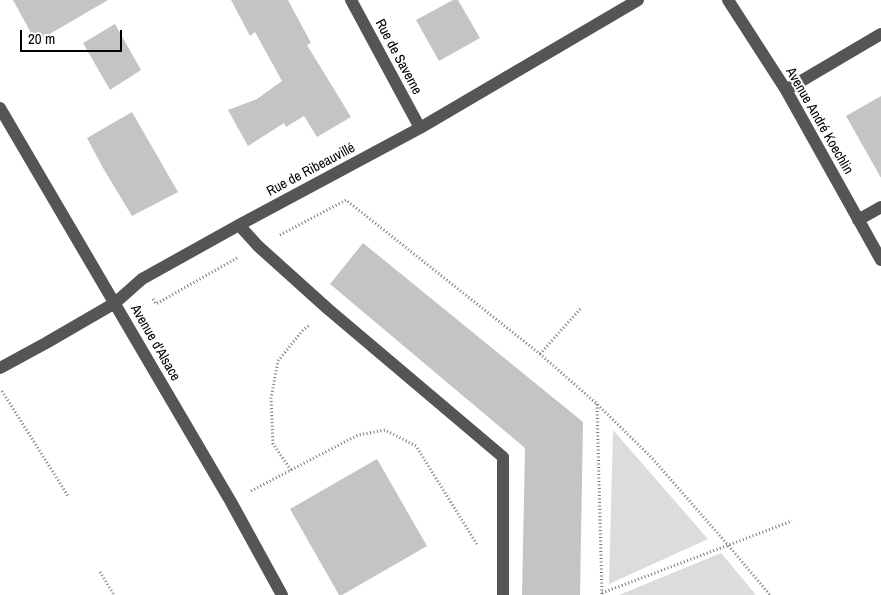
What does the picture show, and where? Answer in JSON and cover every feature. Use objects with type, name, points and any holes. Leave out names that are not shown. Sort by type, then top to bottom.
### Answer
[{"type":"street","name":"Rue de Saverne","points":[[351,0],[420,128]]},
{"type":"street","name":"Rue de Ribeauvillé","points":[[0,368],[115,303],[142,279],[420,128],[638,0]]},
{"type":"street","name":"Avenue André Koechlin","points":[[728,0],[786,90],[881,260]]},
{"type":"street","points":[[786,90],[881,34]]},
{"type":"street","name":"Avenue d'Alsace","points":[[0,108],[231,502],[282,595]]},
{"type":"street","points":[[858,220],[881,207]]},
{"type":"street","points":[[239,225],[258,246],[328,309],[503,457],[503,590]]},
{"type":"path","points":[[142,279],[156,304],[258,246],[346,200],[540,354],[597,404],[652,457],[770,595]]},
{"type":"path","points":[[540,354],[582,307]]},
{"type":"path","points":[[291,470],[273,444],[271,398],[278,361],[302,330],[328,309]]},
{"type":"path","points":[[0,387],[68,496]]},
{"type":"path","points":[[597,404],[602,594],[792,522]]},
{"type":"path","points":[[231,502],[358,435],[385,430],[416,446],[503,590]]},
{"type":"path","points":[[100,572],[114,595]]},
{"type":"shaded area","points":[[613,430],[708,539],[609,584]]},
{"type":"shaded area","points":[[721,553],[756,595],[619,595]]},
{"type":"building","points":[[13,0],[108,0],[36,42]]},
{"type":"building","points":[[231,0],[288,0],[311,43],[307,45],[351,117],[317,137],[304,116],[286,127],[284,123],[248,146],[228,110],[257,99],[282,81],[255,32],[250,36]]},
{"type":"building","points":[[453,0],[458,0],[480,38],[439,61],[416,20]]},
{"type":"building","points":[[115,24],[141,70],[110,90],[83,43]]},
{"type":"building","points":[[881,96],[881,178],[846,116]]},
{"type":"building","points":[[132,112],[178,192],[132,216],[87,138]]},
{"type":"building","points":[[363,243],[583,422],[580,595],[522,595],[525,448],[330,284]]},
{"type":"building","points":[[377,459],[427,546],[339,595],[290,509]]}]
